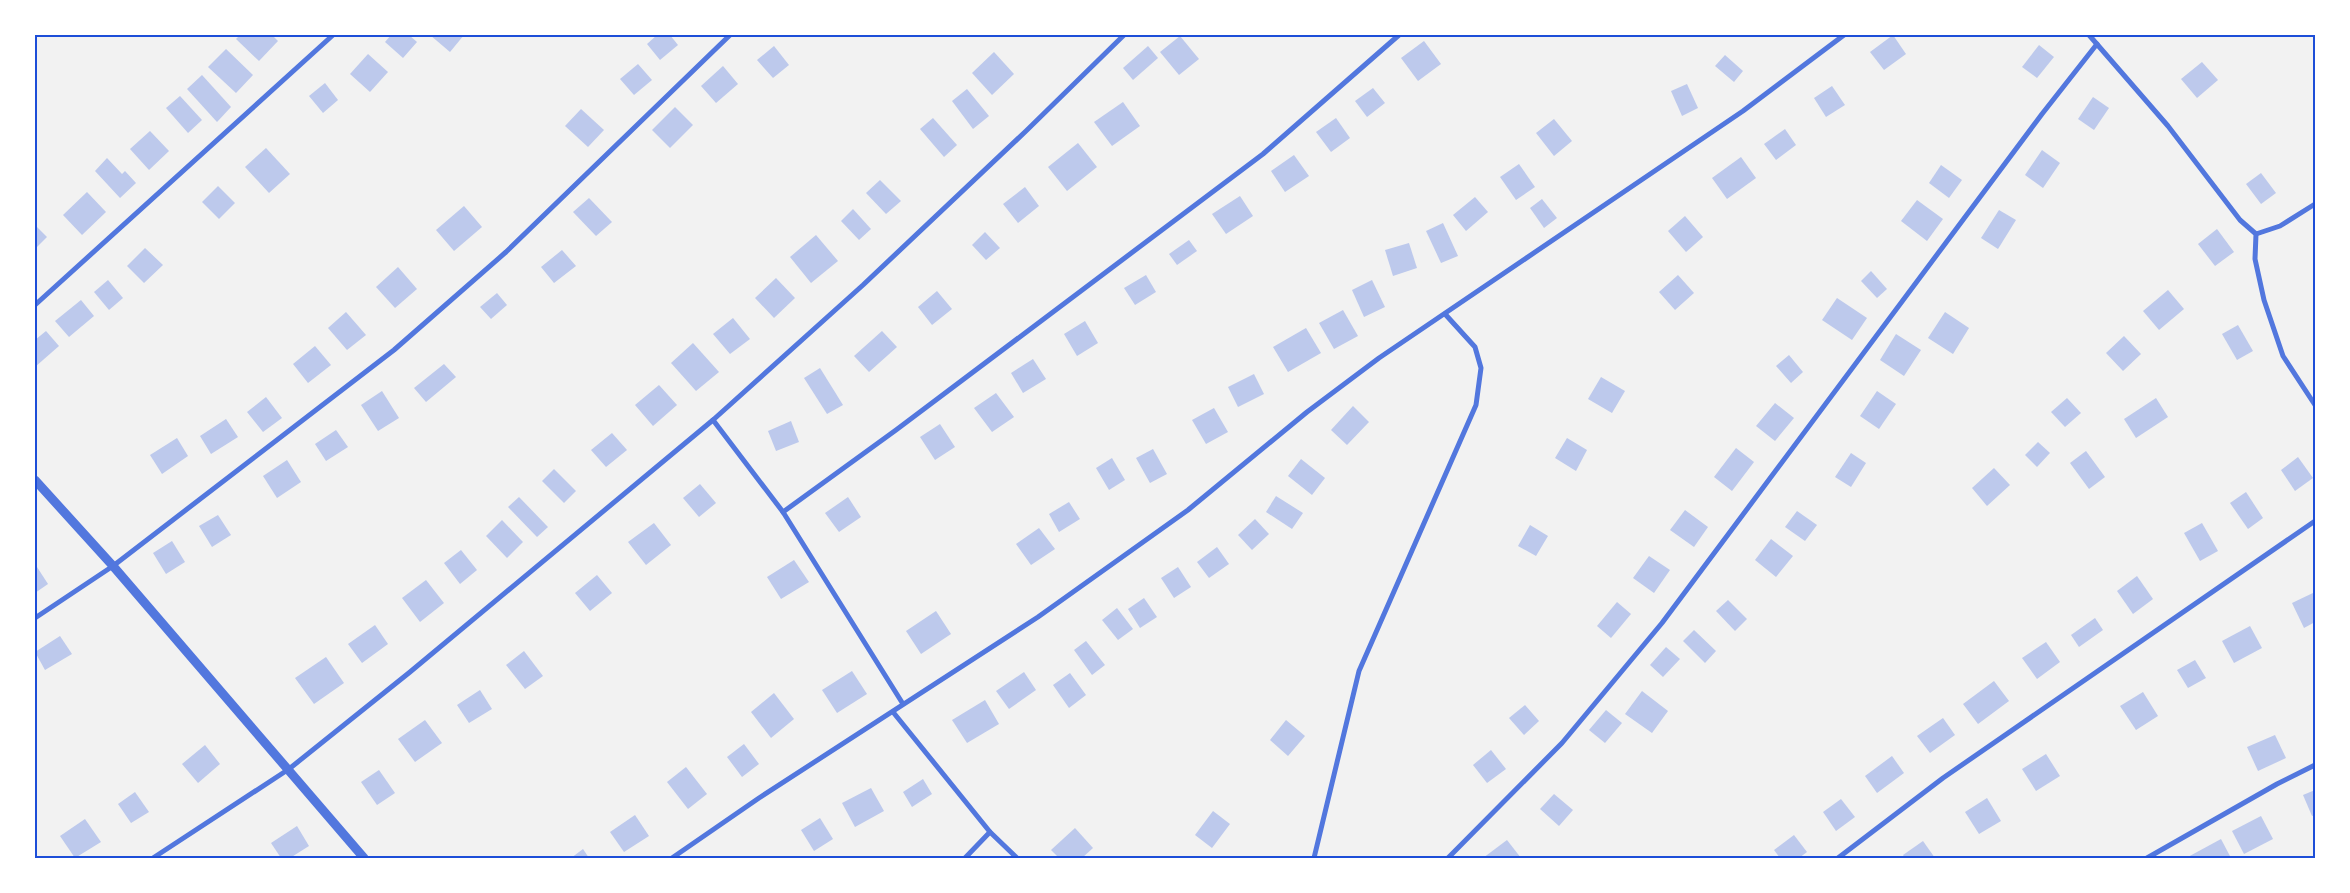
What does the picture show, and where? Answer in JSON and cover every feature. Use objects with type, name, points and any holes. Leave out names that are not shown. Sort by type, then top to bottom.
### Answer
[{"type":"street","points":[[35,305],[333,35]]},
{"type":"street","points":[[35,618],[112,566],[394,350],[506,252],[730,35]]},
{"type":"street","points":[[154,858],[289,769],[410,672],[713,420],[863,285],[1026,131],[1124,35]]},
{"type":"street","points":[[783,512],[896,430],[1263,154],[1399,35]]},
{"type":"street","points":[[672,858],[760,798],[1038,617],[1172,521],[1307,412],[1380,358],[1743,111],[1844,35]]},
{"type":"street","points":[[2088,35],[2168,126],[2240,220],[2256,234]]},
{"type":"street","points":[[1448,858],[1562,742],[1662,623],[2042,114],[2097,44]]},
{"type":"street","points":[[2256,234],[2280,226],[2315,204]]},
{"type":"street","points":[[2256,234],[2255,258],[2264,300],[2283,356],[2315,405]]},
{"type":"street","points":[[1314,858],[1359,670],[1476,405],[1481,368],[1475,347],[1445,314]]},
{"type":"street","points":[[713,420],[783,512],[903,704]]},
{"type":"street","points":[[35,480],[289,769],[364,858]]},
{"type":"street","points":[[1838,858],[1943,778],[2315,521]]},
{"type":"street","points":[[893,712],[990,832],[1017,858]]},
{"type":"street","points":[[2148,858],[2276,784],[2315,765]]},
{"type":"street","points":[[965,858],[990,832]]},
{"type":"building","points":[[240,35],[272,35],[278,41],[259,61],[236,39]]},
{"type":"building","points":[[391,35],[409,35],[417,42],[403,58],[385,42]]},
{"type":"building","points":[[430,35],[464,35],[450,52]]},
{"type":"building","points":[[657,35],[670,35],[678,45],[660,60],[647,44]]},
{"type":"building","points":[[1893,35],[1906,54],[1884,70],[1870,52]]},
{"type":"building","points":[[1180,36],[1199,59],[1179,75],[1160,52]]},
{"type":"building","points":[[1424,41],[1441,64],[1418,81],[1401,58]]},
{"type":"building","points":[[2039,45],[2054,57],[2037,78],[2022,67]]},
{"type":"building","points":[[774,46],[789,65],[773,78],[757,60]]},
{"type":"building","points":[[1148,46],[1158,58],[1133,80],[1123,68]]},
{"type":"building","points":[[226,49],[253,75],[236,93],[208,67]]},
{"type":"building","points":[[994,52],[1014,74],[992,95],[972,73]]},
{"type":"building","points":[[368,54],[388,72],[370,92],[350,74]]},
{"type":"building","points":[[1725,55],[1743,71],[1734,82],[1715,66]]},
{"type":"building","points":[[2202,62],[2218,80],[2197,98],[2181,79]]},
{"type":"building","points":[[638,64],[652,80],[634,95],[620,79]]},
{"type":"building","points":[[723,66],[738,84],[716,103],[701,86]]},
{"type":"building","points":[[202,75],[231,107],[217,122],[187,89]]},
{"type":"building","points":[[325,83],[338,100],[323,113],[309,96]]},
{"type":"building","points":[[1687,84],[1698,108],[1682,116],[1671,91]]},
{"type":"building","points":[[1832,86],[1845,105],[1826,117],[1814,98]]},
{"type":"building","points":[[1373,88],[1385,103],[1367,117],[1355,101]]},
{"type":"building","points":[[967,89],[989,116],[973,129],[952,101]]},
{"type":"building","points":[[180,96],[202,120],[188,133],[166,108]]},
{"type":"building","points":[[2093,97],[2109,108],[2094,130],[2078,119]]},
{"type":"building","points":[[1123,102],[1140,126],[1112,146],[1094,122]]},
{"type":"building","points":[[675,107],[693,125],[670,148],[652,130]]},
{"type":"building","points":[[581,109],[604,130],[588,147],[565,126]]},
{"type":"building","points":[[933,118],[957,145],[944,157],[920,129]]},
{"type":"building","points":[[1336,118],[1350,138],[1331,152],[1316,132]]},
{"type":"building","points":[[1554,119],[1572,141],[1554,156],[1536,133]]},
{"type":"building","points":[[1785,129],[1796,145],[1776,160],[1764,144]]},
{"type":"building","points":[[150,131],[169,151],[149,170],[130,149]]},
{"type":"building","points":[[1078,143],[1097,167],[1067,191],[1048,167]]},
{"type":"building","points":[[266,148],[290,174],[269,193],[245,167]]},
{"type":"building","points":[[2042,150],[2060,163],[2043,188],[2025,175]]},
{"type":"building","points":[[1294,155],[1309,176],[1285,192],[1271,171]]},
{"type":"building","points":[[1741,157],[1756,178],[1727,199],[1712,178]]},
{"type":"building","points":[[107,158],[122,174],[125,171],[136,183],[120,198],[95,171]]},
{"type":"building","points":[[1519,164],[1535,187],[1516,200],[1500,177]]},
{"type":"building","points":[[1941,165],[1962,180],[1949,198],[1929,183]]},
{"type":"building","points":[[2261,173],[2276,193],[2261,204],[2246,184]]},
{"type":"building","points":[[880,180],[901,201],[886,214],[866,193]]},
{"type":"building","points":[[218,186],[235,203],[219,219],[202,202]]},
{"type":"building","points":[[1025,187],[1039,206],[1018,223],[1003,204]]},
{"type":"building","points":[[87,192],[106,212],[82,235],[63,215]]},
{"type":"building","points":[[1240,196],[1253,216],[1226,234],[1212,214]]},
{"type":"building","points":[[1475,197],[1488,212],[1466,231],[1453,215]]},
{"type":"building","points":[[589,198],[612,222],[596,236],[573,212]]},
{"type":"building","points":[[1542,199],[1557,218],[1544,228],[1530,208]]},
{"type":"building","points":[[1917,200],[1943,219],[1927,241],[1901,221]]},
{"type":"building","points":[[464,206],[482,227],[454,251],[436,230]]},
{"type":"building","points":[[853,209],[871,229],[859,240],[841,221]]},
{"type":"building","points":[[1999,210],[2016,220],[1998,249],[1981,238]]},
{"type":"building","points":[[1685,216],[1703,237],[1686,252],[1668,231]]},
{"type":"building","points":[[1443,223],[1458,256],[1441,263],[1426,231]]},
{"type":"building","points":[[35,225],[47,237],[35,249]]},
{"type":"building","points":[[2217,229],[2234,252],[2215,266],[2198,244]]},
{"type":"building","points":[[985,232],[1000,248],[986,260],[972,245]]},
{"type":"building","points":[[816,235],[838,261],[811,283],[790,257]]},
{"type":"building","points":[[1189,240],[1197,251],[1177,265],[1169,254]]},
{"type":"building","points":[[1409,243],[1417,268],[1393,276],[1385,250]]},
{"type":"building","points":[[145,248],[163,265],[144,283],[127,266]]},
{"type":"building","points":[[562,250],[576,266],[554,283],[541,267]]},
{"type":"building","points":[[398,267],[417,289],[395,308],[376,287]]},
{"type":"building","points":[[1871,271],[1887,289],[1877,298],[1861,281]]},
{"type":"building","points":[[1146,275],[1156,292],[1135,305],[1124,288]]},
{"type":"building","points":[[1678,275],[1694,293],[1675,310],[1659,292]]},
{"type":"building","points":[[776,278],[795,298],[774,318],[755,298]]},
{"type":"building","points":[[108,280],[123,298],[109,310],[94,292]]},
{"type":"building","points":[[1372,280],[1385,307],[1364,317],[1352,290]]},
{"type":"building","points":[[2168,290],[2184,309],[2159,330],[2143,311]]},
{"type":"building","points":[[937,291],[952,309],[932,325],[918,307]]},
{"type":"building","points":[[497,293],[507,305],[491,319],[480,307]]},
{"type":"building","points":[[1837,298],[1867,318],[1852,340],[1822,320]]},
{"type":"building","points":[[81,300],[94,316],[69,337],[55,321]]},
{"type":"building","points":[[1343,310],[1358,336],[1334,349],[1319,323]]},
{"type":"building","points":[[346,312],[366,335],[347,350],[328,328]]},
{"type":"building","points":[[1945,312],[1969,328],[1953,354],[1928,338]]},
{"type":"building","points":[[733,318],[750,339],[730,354],[713,334]]},
{"type":"building","points":[[1085,321],[1098,343],[1077,356],[1064,334]]},
{"type":"building","points":[[2238,325],[2253,351],[2237,360],[2222,334]]},
{"type":"building","points":[[1306,328],[1321,353],[1288,372],[1273,347]]},
{"type":"building","points":[[46,331],[59,346],[35,367],[35,340]]},
{"type":"building","points":[[882,331],[897,347],[869,372],[854,356]]},
{"type":"building","points":[[1896,334],[1921,350],[1904,376],[1880,360]]},
{"type":"building","points":[[2124,336],[2141,354],[2123,371],[2106,353]]},
{"type":"building","points":[[693,343],[719,372],[696,391],[671,363]]},
{"type":"building","points":[[315,346],[331,365],[308,383],[293,364]]},
{"type":"building","points":[[1789,355],[1803,372],[1791,383],[1776,366]]},
{"type":"building","points":[[1033,359],[1046,379],[1023,393],[1011,373]]},
{"type":"building","points":[[444,364],[456,377],[426,402],[414,388]]},
{"type":"building","points":[[820,368],[843,405],[827,414],[804,378]]},
{"type":"building","points":[[1254,374],[1264,394],[1238,407],[1228,387]]},
{"type":"building","points":[[1601,377],[1625,391],[1612,413],[1588,399]]},
{"type":"building","points":[[659,385],[677,405],[653,426],[635,405]]},
{"type":"building","points":[[382,391],[399,418],[378,431],[361,405]]},
{"type":"building","points":[[1877,391],[1896,404],[1879,429],[1860,416]]},
{"type":"building","points":[[996,393],[1014,417],[992,432],[974,408]]},
{"type":"building","points":[[266,397],[282,418],[263,432],[247,412]]},
{"type":"building","points":[[2067,398],[2081,413],[2065,427],[2051,412]]},
{"type":"building","points":[[2156,398],[2168,417],[2136,438],[2124,419]]},
{"type":"building","points":[[1775,403],[1794,418],[1775,441],[1756,426]]},
{"type":"building","points":[[1353,406],[1369,422],[1347,445],[1331,430]]},
{"type":"building","points":[[1214,408],[1228,432],[1206,444],[1192,420]]},
{"type":"building","points":[[226,419],[238,437],[211,454],[200,436]]},
{"type":"building","points":[[791,421],[799,442],[776,451],[768,431]]},
{"type":"building","points":[[940,424],[955,447],[935,460],[920,437]]},
{"type":"building","points":[[336,430],[348,447],[326,461],[315,444]]},
{"type":"building","points":[[612,433],[627,450],[606,467],[591,450]]},
{"type":"building","points":[[177,438],[188,456],[162,474],[150,455]]},
{"type":"building","points":[[1567,438],[1587,450],[1576,471],[1555,458]]},
{"type":"building","points":[[2038,442],[2050,453],[2037,467],[2025,455]]},
{"type":"building","points":[[1736,448],[1754,462],[1732,491],[1714,477]]},
{"type":"building","points":[[1153,449],[1167,474],[1150,483],[1136,458]]},
{"type":"building","points":[[2086,451],[2105,477],[2089,489],[2070,463]]},
{"type":"building","points":[[1851,453],[1866,463],[1851,487],[1835,477]]},
{"type":"building","points":[[2298,457],[2313,478],[2295,491],[2281,470]]},
{"type":"building","points":[[1112,458],[1125,480],[1109,490],[1096,468]]},
{"type":"building","points":[[1301,459],[1325,478],[1312,495],[1288,476]]},
{"type":"building","points":[[287,460],[301,482],[277,498],[263,476]]},
{"type":"building","points":[[1994,468],[2010,485],[1987,506],[1972,488]]},
{"type":"building","points":[[554,469],[576,491],[564,503],[542,481]]},
{"type":"building","points":[[700,484],[716,503],[699,517],[683,498]]},
{"type":"building","points":[[2246,492],[2263,518],[2248,529],[2230,503]]},
{"type":"building","points":[[1276,496],[1303,513],[1292,529],[1266,512]]},
{"type":"building","points":[[519,497],[548,527],[537,537],[508,507]]},
{"type":"building","points":[[848,497],[861,517],[839,532],[825,513]]},
{"type":"building","points":[[1069,502],[1080,519],[1059,532],[1049,514]]},
{"type":"building","points":[[1685,510],[1708,527],[1694,547],[1670,530]]},
{"type":"building","points":[[1797,511],[1817,525],[1805,541],[1785,527]]},
{"type":"building","points":[[218,515],[231,535],[212,547],[199,526]]},
{"type":"building","points":[[1255,519],[1269,534],[1252,550],[1238,535]]},
{"type":"building","points":[[502,520],[523,542],[507,558],[486,536]]},
{"type":"building","points":[[654,523],[671,545],[646,565],[628,542]]},
{"type":"building","points":[[2202,523],[2218,551],[2200,561],[2184,533]]},
{"type":"building","points":[[1530,525],[1548,536],[1536,556],[1518,546]]},
{"type":"building","points":[[1039,528],[1055,549],[1031,565],[1016,544]]},
{"type":"building","points":[[1771,539],[1793,556],[1776,577],[1755,560]]},
{"type":"building","points":[[172,541],[185,562],[166,574],[153,553]]},
{"type":"building","points":[[1217,547],[1229,564],[1209,578],[1197,562]]},
{"type":"building","points":[[461,550],[477,570],[460,584],[444,563]]},
{"type":"building","points":[[1649,556],[1670,570],[1654,593],[1633,578]]},
{"type":"building","points":[[794,560],[809,582],[781,599],[767,577]]},
{"type":"building","points":[[37,567],[48,584],[35,593],[35,568]]},
{"type":"building","points":[[1178,567],[1191,587],[1174,598],[1161,578]]},
{"type":"building","points":[[597,575],[612,593],[590,611],[575,593]]},
{"type":"building","points":[[2137,576],[2153,599],[2133,614],[2117,591]]},
{"type":"building","points":[[426,580],[444,603],[420,622],[402,598]]},
{"type":"building","points":[[2315,592],[2315,622],[2304,628],[2292,603]]},
{"type":"building","points":[[1144,598],[1157,617],[1140,628],[1128,609]]},
{"type":"building","points":[[1728,600],[1747,619],[1735,631],[1716,611]]},
{"type":"building","points":[[1617,602],[1631,614],[1611,638],[1597,626]]},
{"type":"building","points":[[1117,608],[1133,629],[1118,640],[1102,620]]},
{"type":"building","points":[[936,611],[951,634],[921,654],[906,631]]},
{"type":"building","points":[[2095,618],[2103,630],[2079,647],[2071,635]]},
{"type":"building","points":[[375,625],[388,644],[362,663],[348,644]]},
{"type":"building","points":[[2250,626],[2262,648],[2234,663],[2222,641]]},
{"type":"building","points":[[1694,630],[1716,651],[1705,663],[1683,641]]},
{"type":"building","points":[[60,636],[72,654],[45,670],[35,652]]},
{"type":"building","points":[[1086,641],[1105,665],[1092,675],[1074,650]]},
{"type":"building","points":[[2046,642],[2060,662],[2037,679],[2022,658]]},
{"type":"building","points":[[1666,647],[1680,659],[1663,677],[1650,665]]},
{"type":"building","points":[[524,651],[543,676],[525,689],[506,665]]},
{"type":"building","points":[[326,657],[344,683],[314,704],[295,678]]},
{"type":"building","points":[[2195,660],[2206,678],[2188,688],[2177,670]]},
{"type":"building","points":[[852,671],[867,694],[837,713],[822,690]]},
{"type":"building","points":[[1024,672],[1036,690],[1009,709],[996,691]]},
{"type":"building","points":[[1070,673],[1086,695],[1069,708],[1053,685]]},
{"type":"building","points":[[1994,681],[2009,701],[1978,724],[1963,704]]},
{"type":"building","points":[[480,690],[492,709],[469,723],[457,705]]},
{"type":"building","points":[[1642,691],[1668,711],[1652,733],[1625,714]]},
{"type":"building","points":[[2143,692],[2158,716],[2136,730],[2120,706]]},
{"type":"building","points":[[774,693],[794,719],[771,738],[751,712]]},
{"type":"building","points":[[985,700],[999,724],[967,743],[952,720]]},
{"type":"building","points":[[1525,705],[1539,721],[1524,735],[1509,718]]},
{"type":"building","points":[[1606,710],[1622,723],[1605,743],[1589,730]]},
{"type":"building","points":[[1943,718],[1955,735],[1930,753],[1917,736]]},
{"type":"building","points":[[425,720],[442,743],[415,762],[398,739]]},
{"type":"building","points":[[1286,720],[1305,736],[1288,756],[1270,740]]},
{"type":"building","points":[[2275,735],[2286,758],[2258,771],[2247,747]]},
{"type":"building","points":[[744,744],[759,764],[742,777],[727,757]]},
{"type":"building","points":[[205,745],[220,764],[198,783],[182,764]]},
{"type":"building","points":[[1491,750],[1506,769],[1487,783],[1473,765]]},
{"type":"building","points":[[2046,754],[2060,776],[2036,791],[2022,769]]},
{"type":"building","points":[[1892,756],[1904,773],[1877,793],[1865,776]]},
{"type":"building","points":[[686,767],[707,794],[688,809],[667,782]]},
{"type":"building","points":[[379,770],[395,793],[377,805],[361,782]]},
{"type":"building","points":[[923,779],[932,794],[912,807],[903,792]]},
{"type":"building","points":[[871,788],[884,811],[855,827],[842,803]]},
{"type":"building","points":[[2315,790],[2315,815],[2312,816],[2303,795]]},
{"type":"building","points":[[135,792],[149,812],[131,823],[118,804]]},
{"type":"building","points":[[1554,794],[1573,810],[1559,826],[1540,809]]},
{"type":"building","points":[[1987,798],[2001,821],[1979,834],[1965,812]]},
{"type":"building","points":[[1841,799],[1855,817],[1836,831],[1823,812]]},
{"type":"building","points":[[1213,811],[1230,824],[1212,848],[1195,835]]},
{"type":"building","points":[[635,815],[649,836],[624,852],[610,832]]},
{"type":"building","points":[[2261,816],[2273,839],[2244,854],[2232,831]]},
{"type":"building","points":[[820,818],[833,839],[814,851],[801,830]]},
{"type":"building","points":[[85,819],[101,842],[75,858],[60,836]]},
{"type":"building","points":[[297,826],[309,846],[290,858],[281,858],[271,843]]},
{"type":"building","points":[[1075,828],[1093,848],[1082,858],[1059,858],[1051,850]]},
{"type":"building","points":[[1794,835],[1807,852],[1799,858],[1780,858],[1774,850]]},
{"type":"building","points":[[2221,839],[2231,858],[2186,858]]},
{"type":"building","points":[[1507,840],[1521,858],[1483,858]]},
{"type":"building","points":[[1923,841],[1935,858],[1905,858],[1903,855]]},
{"type":"building","points":[[583,849],[589,858],[571,858]]}]
